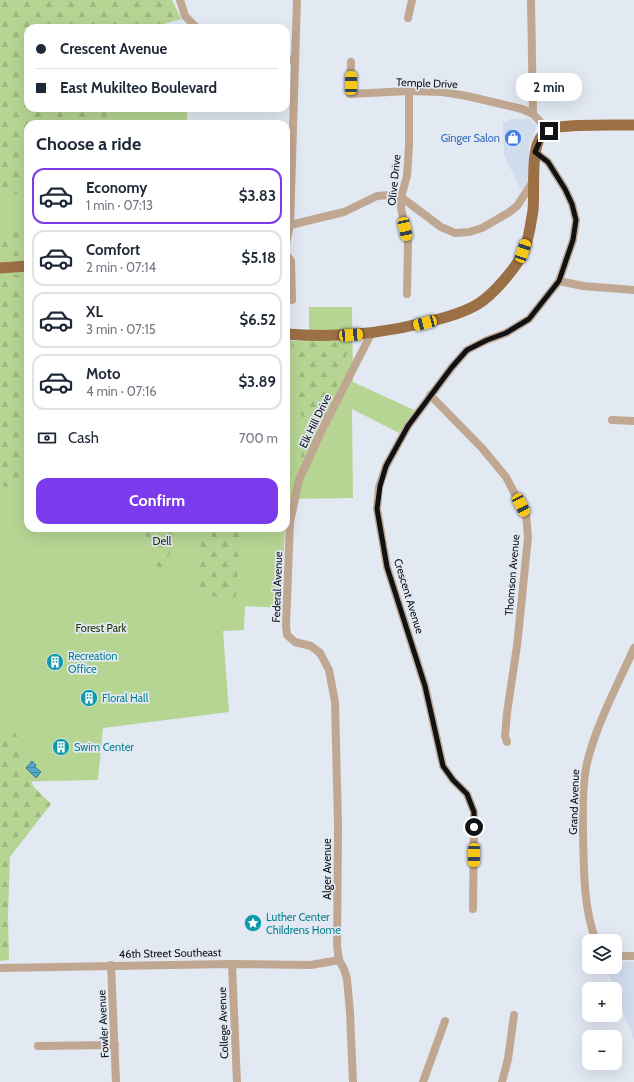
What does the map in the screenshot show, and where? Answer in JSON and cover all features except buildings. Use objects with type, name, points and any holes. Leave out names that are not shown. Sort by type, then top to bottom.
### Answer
[{"type":"main road","points":[[290,334],[321,337],[371,334],[413,326],[448,317],[479,303],[496,289],[512,270],[523,251],[532,219],[535,152],[542,136],[557,128],[634,125]]},
{"type":"main road","points":[[0,268],[24,266]]},
{"type":"street","points":[[180,0],[185,16],[193,24]]},
{"type":"street","points":[[297,0],[290,225],[316,220],[344,212],[377,196],[389,195],[401,197],[441,227],[455,233],[469,232],[482,228],[508,214],[517,206],[534,180]]},
{"type":"street","points":[[408,18],[412,0]]},
{"type":"street","points":[[531,0],[533,114],[549,131]]},
{"type":"street","points":[[290,60],[295,60]]},
{"type":"street","name":"Temple Drive","points":[[351,62],[350,94],[409,91],[442,92],[516,107],[533,114]]},
{"type":"street","name":"Olive Drive","points":[[407,294],[408,241],[401,208],[401,197],[407,176],[409,91]]},
{"type":"street","name":"Crescent Avenue","points":[[473,909],[474,812],[467,794],[453,780],[443,766],[425,686],[387,567],[377,509],[380,486],[386,466],[408,426],[452,367],[467,350],[506,333],[529,319],[559,281],[573,240],[576,220],[572,204],[565,189],[548,162],[535,152]]},
{"type":"street","points":[[290,259],[292,261],[292,300]]},
{"type":"street","points":[[559,281],[583,286],[634,290]]},
{"type":"street","name":"Elk Hill Drive","points":[[290,522],[299,480],[362,348],[371,334]]},
{"type":"street","name":"Thomson Avenue","points":[[430,395],[482,448],[506,477],[526,515],[528,537],[517,646],[507,713],[505,736],[507,742]]},
{"type":"street","points":[[612,420],[634,422]]},
{"type":"street","name":"Federal Avenue","points":[[290,532],[286,625],[287,635],[295,642],[311,646],[320,653],[329,670],[335,702]]},
{"type":"street","name":"Grand Avenue","points":[[594,934],[588,915],[585,889],[583,811],[584,780],[588,760],[600,726],[634,648]]},
{"type":"street","name":"Alger Avenue","points":[[335,702],[338,825],[337,946],[339,960],[344,969],[348,986],[353,1082]]},
{"type":"street","points":[[622,956],[634,956]]},
{"type":"street","name":"46th Street Southeast","points":[[0,968],[111,965],[311,965],[339,960]]},
{"type":"street","name":"College Avenue","points":[[232,964],[237,1082]]},
{"type":"street","name":"Fowler Avenue","points":[[111,965],[116,1082]]},
{"type":"street","points":[[502,1082],[508,1059],[514,1015]]},
{"type":"street","points":[[423,1082],[445,1021]]},
{"type":"street","points":[[38,1046],[115,1045]]},
{"type":"shaded area","points":[[509,119],[530,119],[535,124],[536,128],[529,146],[529,181],[521,190],[504,155],[503,122],[509,122]]},
{"type":"shaded area","points":[[622,962],[634,962],[634,1040],[622,1008],[622,982],[612,982],[609,974],[622,974]]},
{"type":"green space","name":"Forest Park","points":[[0,0],[24,24],[24,112],[187,112],[187,120],[24,120],[24,532],[285,532],[281,608],[245,606],[244,630],[223,631],[229,712],[103,728],[98,780],[0,782]]},
{"type":"green space","points":[[0,0],[172,0],[181,19],[164,24],[24,24],[24,112],[113,112],[110,120],[24,120],[24,193],[0,198]]},
{"type":"green space","points":[[24,229],[24,255],[0,257],[0,235],[17,232]]},
{"type":"green space","points":[[24,275],[24,492],[0,485],[0,276]]},
{"type":"green space","points":[[309,307],[352,307],[353,382],[414,410],[399,433],[352,409],[353,498],[290,499],[290,340],[309,342]]},
{"type":"green space","points":[[291,341],[334,342],[349,346],[330,409],[295,483],[307,431],[305,422],[299,410],[298,372],[293,360]]},
{"type":"green space","name":"Dell","points":[[144,532],[181,532],[178,541],[159,571]]},
{"type":"green space","points":[[202,532],[240,532],[236,596],[231,603],[198,590]]},
{"type":"green space","points":[[14,732],[27,749],[20,760],[34,787],[51,804],[10,857],[8,914],[9,960],[0,961],[0,734]]},
{"type":"water","points":[[32,761],[36,765],[35,767],[41,772],[36,778],[26,768]]},
{"type":"place","name":"Ginger Salon","points":[[513,138]]},
{"type":"place","name":"Recreation Office","points":[[55,662]]},
{"type":"place","name":"Floral Hall","points":[[89,698]]},
{"type":"place","name":"Swim Center","points":[[61,747]]},
{"type":"place","name":"Luther Center Childrens Home","points":[[253,923]]},
{"type":"route","points":[[474,827],[474,812],[467,794],[453,780],[443,766],[425,686],[387,567],[377,509],[380,486],[386,466],[408,426],[452,367],[467,350],[506,333],[529,319],[559,281],[573,240],[576,220],[572,204],[565,189],[548,162],[535,152],[542,136],[549,131]]}]
